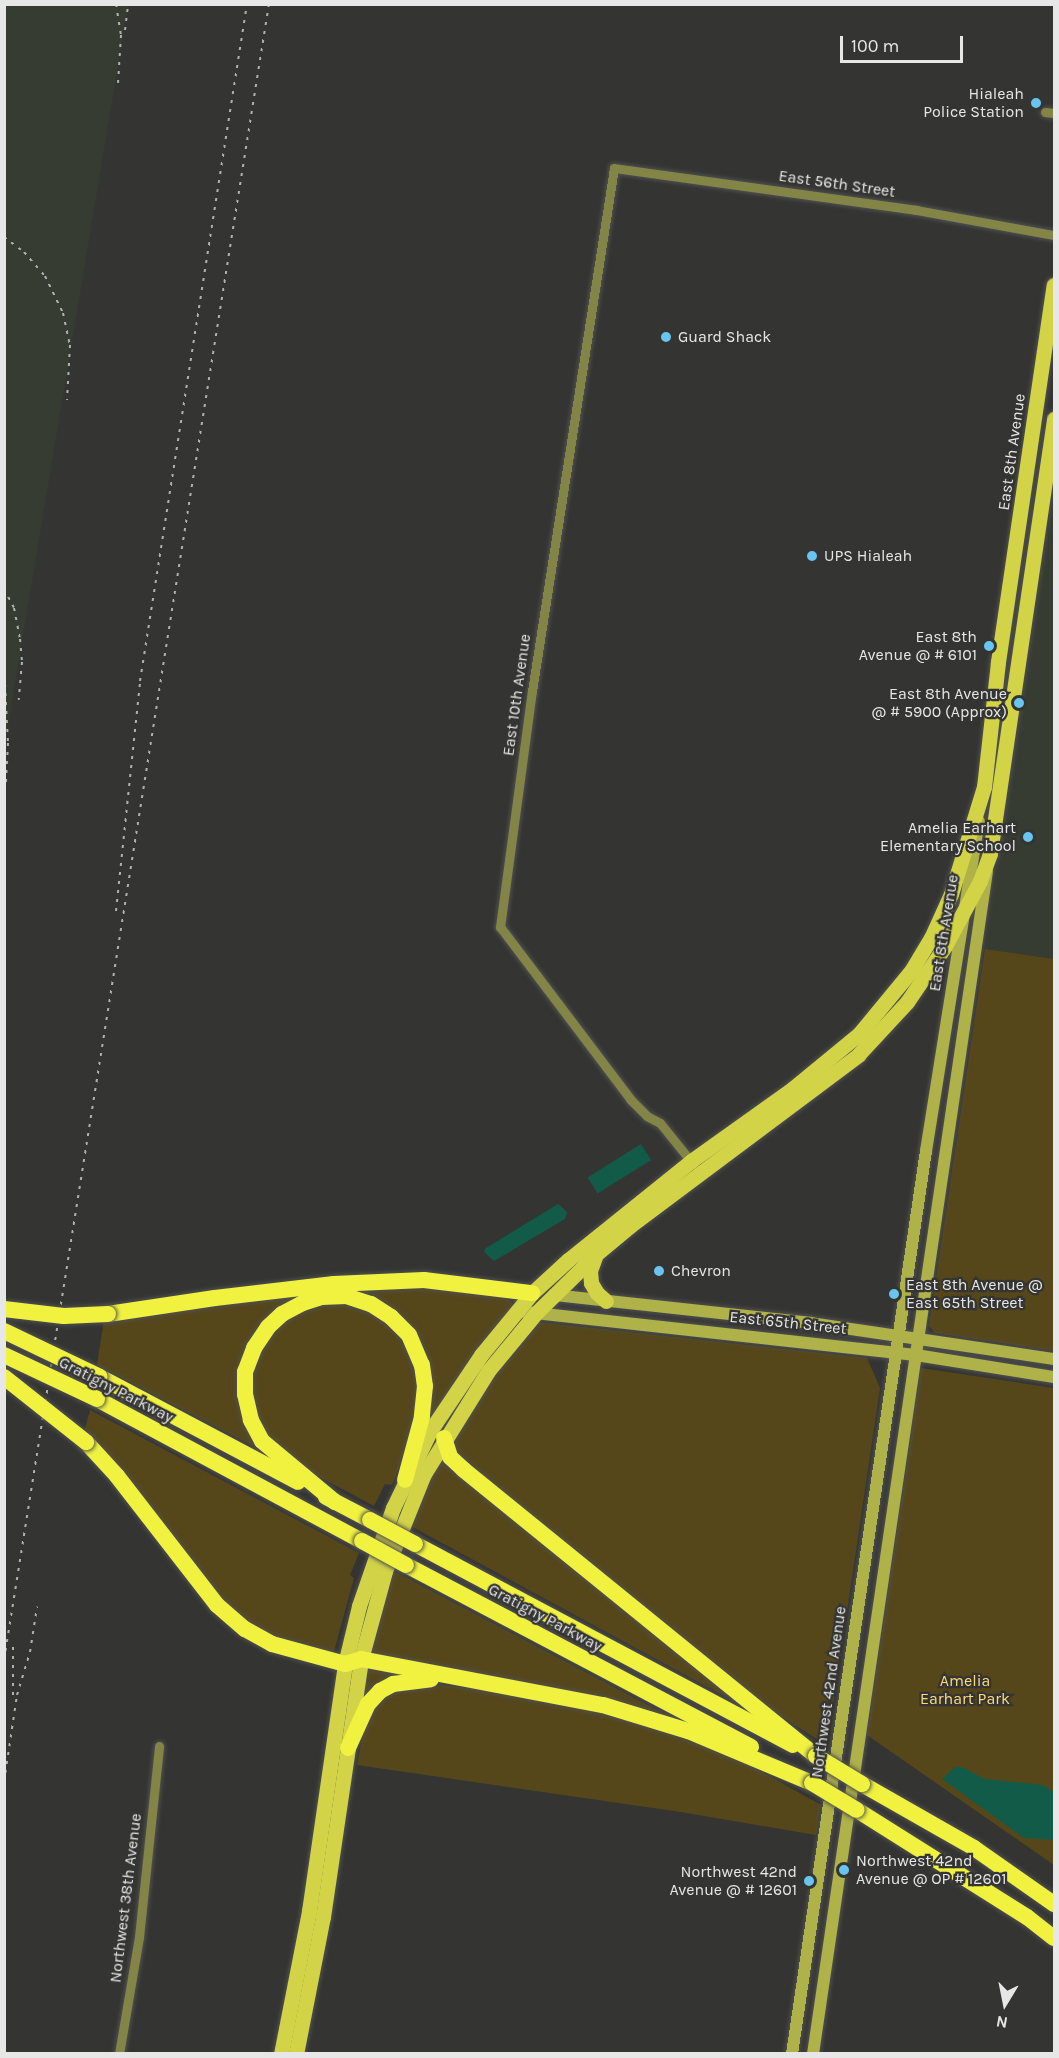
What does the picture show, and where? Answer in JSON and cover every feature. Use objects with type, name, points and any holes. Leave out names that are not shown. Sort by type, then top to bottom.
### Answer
[{"type":"highway","points":[[4,1309],[64,1316],[108,1314],[334,1284],[424,1280],[532,1293]]},
{"type":"highway","points":[[334,1502],[262,1441],[251,1420],[245,1394],[246,1372],[254,1348],[274,1320],[303,1303],[321,1297],[354,1299],[371,1304],[391,1317],[409,1335],[422,1365],[425,1386],[422,1417],[405,1480]]},
{"type":"highway","name":"Gratigny Parkway","points":[[4,1331],[100,1377],[816,1756],[974,1848],[1054,1904]]},
{"type":"highway","name":"Gratigny Parkway","points":[[4,1355],[97,1399],[750,1746],[1027,1917],[1054,1938]]},
{"type":"highway","points":[[4,1377],[86,1442],[117,1476],[203,1590],[228,1616],[245,1629],[272,1644],[353,1662],[457,1677],[603,1705],[688,1731],[812,1783]]},
{"type":"highway","points":[[444,1438],[450,1457],[464,1470],[816,1756]]},
{"type":"highway","points":[[348,1748],[367,1706],[380,1691],[393,1684],[411,1680],[457,1677]]},
{"type":"main road","name":"East 8th Avenue","points":[[899,1336],[926,1151],[967,905],[1015,549],[1049,360],[1054,285]]},
{"type":"main road","name":"East 8th Avenue","points":[[916,1355],[1054,419]]},
{"type":"main road","points":[[1015,549],[1035,552]]},
{"type":"main road","points":[[990,732],[1008,735]]},
{"type":"main road","points":[[281,2054],[371,1563],[405,1480],[430,1431],[456,1391],[532,1293],[602,1231],[691,1161],[833,1058],[886,1004],[931,938],[951,894],[984,787]]},
{"type":"main road","points":[[296,2054],[323,1917],[348,1748],[353,1662],[405,1517],[424,1474],[444,1438],[488,1371],[536,1313],[595,1255],[858,1055],[884,1029],[924,979],[967,905],[990,853]]},
{"type":"main road","points":[[926,1151],[945,1154]]},
{"type":"main road","points":[[595,1255],[590,1271],[591,1283],[606,1301]]},
{"type":"main road","name":"East 65th Street","points":[[532,1293],[899,1336],[1054,1359]]},
{"type":"main road","name":"East 65th Street","points":[[517,1311],[916,1355],[1054,1377]]},
{"type":"main road","name":"Northwest 42nd Avenue","points":[[792,2054],[899,1336]]},
{"type":"main road","points":[[813,2054],[916,1355]]},
{"type":"main road","points":[[809,1940],[829,1943]]},
{"type":"street","name":"East 56th Street","points":[[614,168],[916,210],[1054,235]]},
{"type":"street","name":"East 10th Avenue","points":[[614,168],[534,680],[500,927],[631,1100],[647,1116],[660,1123],[701,1174]]},
{"type":"street","name":"Northwest 38th Avenue","points":[[119,2054],[140,1937],[159,1746]]},
{"type":"shaded area","points":[[4,5],[128,5],[5,743]]},
{"type":"shaded area","name":"Amelia Earhart Elementary School","points":[[1054,484],[1054,959],[985,949]]},
{"type":"shaded area","points":[[641,1144],[651,1160],[598,1193],[588,1177]]},
{"type":"shaded area","points":[[558,1204],[567,1212],[565,1219],[494,1261],[484,1252],[486,1248]]},
{"type":"shaded area","points":[[955,1767],[962,1767],[985,1779],[1043,1785],[1054,1792],[1054,1840],[1024,1838],[942,1779]]},
{"type":"green space","points":[[985,949],[1054,959],[1054,1351],[935,1333],[929,1326]]},
{"type":"green space","points":[[404,1286],[506,1297],[514,1305],[424,1435],[423,1356],[350,1292]]},
{"type":"green space","points":[[305,1293],[262,1323],[252,1335],[243,1357],[237,1392],[240,1408],[255,1447],[97,1365],[104,1320]]},
{"type":"green space","points":[[343,1302],[370,1310],[404,1339],[417,1368],[418,1417],[412,1420],[406,1448],[392,1485],[385,1484],[374,1506],[299,1466],[266,1435],[253,1404],[252,1371],[269,1334],[297,1312]]},
{"type":"green space","points":[[538,1322],[867,1358],[880,1388],[832,1713],[823,1743],[761,1703],[463,1466],[451,1438],[478,1394]]},
{"type":"green space","name":"Amelia Earhart Park","points":[[921,1368],[1054,1388],[1054,1865],[867,1735]]},
{"type":"green space","points":[[90,1410],[359,1553],[350,1575],[354,1578],[333,1655],[290,1643],[256,1628],[227,1606],[83,1436]]},
{"type":"green space","points":[[441,1455],[752,1711],[407,1524]]},
{"type":"green space","points":[[390,1569],[682,1723],[369,1653]]},
{"type":"green space","points":[[366,1667],[404,1674],[361,1706]]},
{"type":"green space","points":[[418,1683],[491,1690],[602,1712],[676,1733],[746,1763],[821,1805],[816,1835],[681,1812],[357,1765],[365,1723],[382,1697]]},
{"type":"railway","points":[[116,4],[121,35],[118,83]]},
{"type":"railway","points":[[125,30],[128,4]]},
{"type":"railway","points":[[116,911],[140,681],[247,4]]},
{"type":"railway","points":[[4,1660],[269,4]]},
{"type":"railway","points":[[4,237],[24,252],[45,276],[63,313],[70,345],[67,400]]},
{"type":"railway","points":[[4,589],[14,608],[20,639],[22,662],[19,700]]},
{"type":"railway","points":[[5,684],[8,743],[6,783]]},
{"type":"railway","points":[[4,1782],[17,1695],[30,1652],[37,1607]]},
{"type":"railway","points":[[13,1647],[13,1695]]},
{"type":"place","name":"Hialeah Police Station","points":[[1036,103]]},
{"type":"place","name":"Guard Shack","points":[[666,337]]},
{"type":"place","name":"UPS Hialeah","points":[[812,556]]},
{"type":"place","name":"East 8th Avenue @ # 6101","points":[[989,646]]},
{"type":"place","name":"East 8th Avenue @ # 5900 (Approx)","points":[[1019,703]]},
{"type":"place","name":"Amelia Earhart Elementary School","points":[[1028,837]]},
{"type":"place","name":"Chevron","points":[[659,1271]]},
{"type":"place","name":"East 8th Avenue @ East 65th Street","points":[[894,1294]]},
{"type":"place","name":"Northwest 42nd Avenue @ OP # 12601","points":[[844,1870]]},
{"type":"place","name":"Northwest 42nd Avenue @ # 12601","points":[[809,1881]]}]
